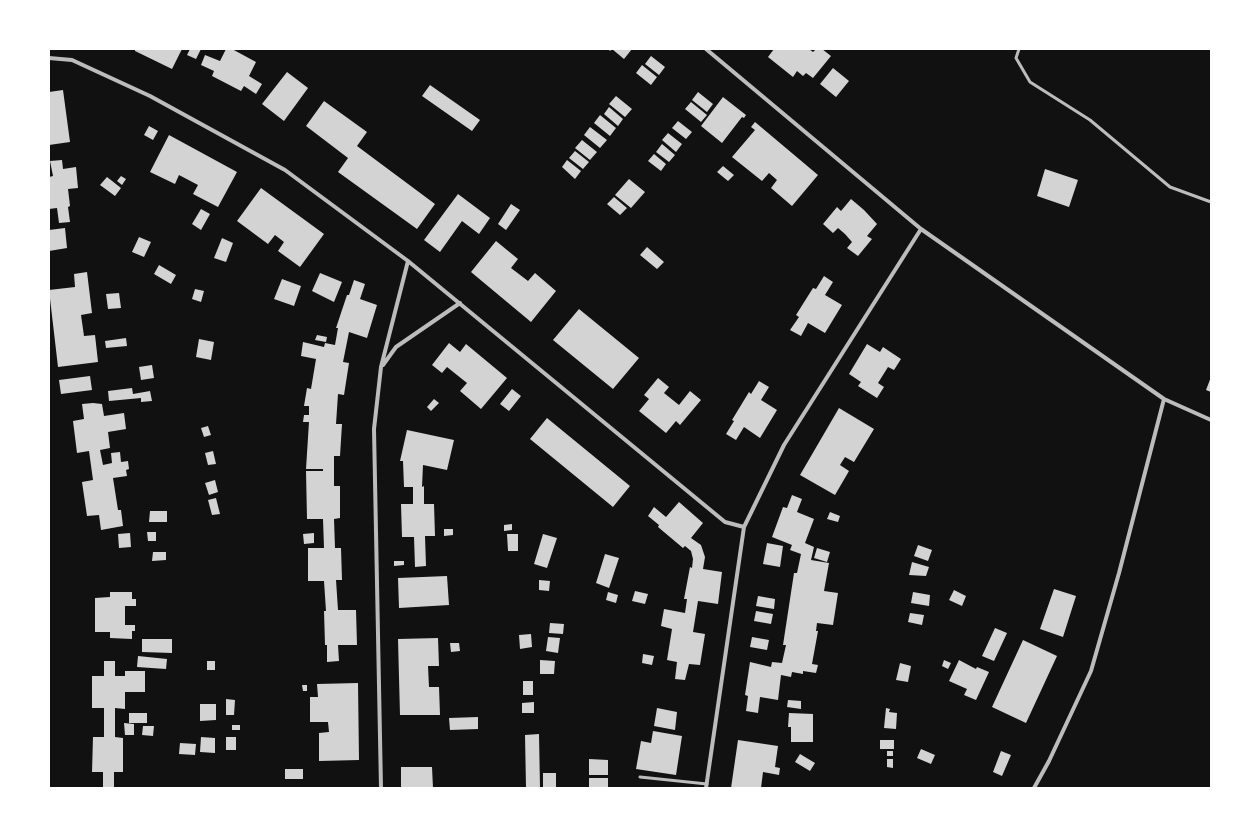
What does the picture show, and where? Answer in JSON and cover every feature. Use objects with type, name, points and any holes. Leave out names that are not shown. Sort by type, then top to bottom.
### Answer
[{"type":"street","points":[[706,49],[921,229],[1164,399],[1211,420]]},
{"type":"street","points":[[49,58],[72,60],[150,96],[285,170],[408,261],[725,522],[744,528]]},
{"type":"street","points":[[707,786],[744,528],[784,445],[921,229]]},
{"type":"street","points":[[381,788],[374,429],[381,367],[408,261]]},
{"type":"street","points":[[381,367],[396,346],[460,303]]},
{"type":"street","points":[[1034,788],[1049,761],[1091,671],[1119,573],[1164,399]]},
{"type":"lane","points":[[1019,49],[1016,58],[1030,82],[1090,120],[1170,187],[1211,202]]},
{"type":"lane","points":[[640,777],[707,786]]},
{"type":"building","points":[[135,49],[182,49],[172,69],[135,51]]},
{"type":"building","points":[[190,49],[201,49],[196,59],[187,55]]},
{"type":"building","points":[[226,49],[232,49],[256,62],[249,76],[262,84],[256,94],[244,86],[241,91],[212,76],[214,71],[201,65],[205,55],[220,61]]},
{"type":"building","points":[[612,49],[632,49],[624,59]]},
{"type":"building","points":[[774,49],[809,49],[813,52],[816,49],[822,49],[831,56],[813,78],[806,73],[803,76],[797,71],[793,77],[768,57]]},
{"type":"building","points":[[651,56],[665,67],[659,75],[645,64]]},
{"type":"building","points":[[642,65],[657,77],[651,85],[636,73]]},
{"type":"building","points":[[833,68],[849,81],[836,97],[820,84]]},
{"type":"building","points":[[287,72],[308,88],[284,121],[262,104]]},
{"type":"building","points":[[430,85],[480,120],[472,131],[422,96]]},
{"type":"building","points":[[63,90],[70,142],[49,145],[49,92]]},
{"type":"building","points":[[698,92],[713,104],[707,112],[692,100]]},
{"type":"building","points":[[616,96],[632,109],[625,117],[609,104]]},
{"type":"building","points":[[723,97],[746,115],[744,118],[742,117],[722,143],[701,126]]},
{"type":"building","points":[[324,101],[367,132],[357,146],[435,204],[417,229],[338,172],[348,158],[306,126]]},
{"type":"building","points":[[691,102],[707,115],[701,122],[685,109]]},
{"type":"building","points":[[609,107],[623,119],[618,126],[604,114]]},
{"type":"building","points":[[600,115],[616,128],[610,136],[594,123]]},
{"type":"building","points":[[678,121],[692,132],[686,139],[672,128]]},
{"type":"building","points":[[755,122],[818,175],[792,206],[771,188],[777,180],[769,173],[762,181],[732,157],[755,130],[751,127]]},
{"type":"building","points":[[149,126],[158,131],[153,140],[144,135]]},
{"type":"building","points":[[590,127],[607,140],[600,148],[584,135]]},
{"type":"building","points":[[668,133],[682,144],[676,152],[662,140]]},
{"type":"building","points":[[169,135],[237,172],[218,207],[193,194],[198,185],[179,175],[175,184],[150,172]]},
{"type":"building","points":[[582,140],[597,152],[590,160],[575,148]]},
{"type":"building","points":[[662,144],[675,155],[669,162],[656,152]]},
{"type":"building","points":[[575,151],[589,162],[583,169],[569,158]]},
{"type":"building","points":[[654,154],[666,164],[661,171],[648,161]]},
{"type":"building","points":[[62,160],[63,169],[76,167],[78,188],[68,189],[70,222],[59,223],[57,208],[49,209],[49,177],[53,176],[50,161]]},
{"type":"building","points":[[567,160],[581,171],[575,179],[562,167]]},
{"type":"building","points":[[723,166],[734,175],[728,181],[717,172]]},
{"type":"building","points":[[1045,169],[1078,180],[1069,207],[1037,196]]},
{"type":"building","points":[[121,176],[126,179],[122,185],[117,181]]},
{"type":"building","points":[[107,177],[121,188],[115,196],[100,185]]},
{"type":"building","points":[[629,179],[645,192],[631,208],[615,195]]},
{"type":"building","points":[[261,188],[324,234],[300,267],[278,251],[284,242],[275,235],[268,244],[237,221]]},
{"type":"building","points":[[458,194],[490,218],[479,234],[462,221],[440,252],[424,240]]},
{"type":"building","points":[[614,197],[627,208],[620,215],[607,204]]},
{"type":"building","points":[[851,199],[877,224],[867,236],[872,239],[858,256],[847,248],[852,242],[845,234],[838,228],[833,233],[823,224],[837,207],[841,211]]},
{"type":"building","points":[[511,204],[520,210],[506,230],[498,224]]},
{"type":"building","points":[[201,209],[210,214],[201,230],[192,224]]},
{"type":"building","points":[[65,228],[67,248],[49,251],[49,230]]},
{"type":"building","points":[[139,237],[151,242],[144,257],[132,252]]},
{"type":"building","points":[[222,238],[233,243],[226,262],[214,258]]},
{"type":"building","points":[[496,241],[518,259],[511,268],[528,281],[535,273],[556,291],[531,322],[471,272]]},
{"type":"building","points":[[647,247],[664,262],[657,269],[640,255]]},
{"type":"building","points":[[159,265],[176,275],[171,284],[154,274]]},
{"type":"building","points":[[87,272],[92,313],[81,315],[84,336],[95,335],[98,362],[58,367],[49,290],[75,287],[74,274]]},
{"type":"building","points":[[320,273],[342,282],[334,302],[312,291]]},
{"type":"building","points":[[824,276],[833,282],[825,295],[842,305],[825,333],[808,323],[801,336],[790,330],[799,317],[796,315],[813,288],[816,289]]},
{"type":"building","points":[[282,279],[301,286],[294,306],[274,299]]},
{"type":"building","points":[[354,280],[365,284],[360,299],[377,305],[367,338],[349,332],[343,362],[349,363],[344,395],[338,394],[336,424],[342,424],[340,456],[334,456],[334,486],[340,486],[340,518],[334,519],[335,548],[341,548],[342,580],[336,580],[338,610],[356,610],[357,645],[338,645],[339,661],[327,662],[327,645],[325,645],[324,611],[326,611],[324,581],[308,581],[308,548],[324,548],[323,519],[307,519],[306,471],[323,471],[323,469],[306,469],[309,422],[303,422],[304,415],[309,415],[309,406],[304,406],[307,388],[311,389],[316,359],[301,356],[303,342],[324,347],[325,343],[335,345],[338,328],[336,328],[347,295],[349,295]]},
{"type":"building","points":[[195,289],[204,291],[201,302],[192,299]]},
{"type":"building","points":[[119,293],[121,308],[108,309],[106,294]]},
{"type":"building","points":[[579,309],[639,358],[613,389],[553,340]]},
{"type":"building","points":[[317,335],[327,337],[326,342],[315,340]]},
{"type":"building","points":[[126,338],[127,346],[106,348],[105,341]]},
{"type":"building","points":[[199,339],[214,342],[211,360],[196,357]]},
{"type":"building","points":[[449,343],[460,352],[466,344],[507,378],[481,409],[460,391],[467,383],[447,367],[442,373],[432,365]]},
{"type":"building","points":[[867,344],[880,352],[883,347],[901,359],[894,370],[888,367],[878,383],[884,387],[877,398],[858,386],[861,382],[849,374]]},
{"type":"building","points":[[152,365],[154,378],[141,380],[139,367]]},
{"type":"building","points":[[90,376],[92,390],[61,394],[59,380]]},
{"type":"building","points":[[1211,377],[1211,392],[1206,390]]},
{"type":"building","points":[[658,378],[669,387],[664,393],[679,405],[690,391],[701,400],[680,425],[676,421],[666,433],[639,411],[649,399],[644,395]]},
{"type":"building","points":[[759,381],[769,387],[761,400],[777,410],[760,438],[744,427],[736,440],[726,434],[734,421],[732,420],[749,392],[751,394]]},
{"type":"building","points":[[132,388],[133,394],[150,391],[152,401],[141,402],[141,398],[109,401],[108,391]]},
{"type":"building","points":[[512,389],[521,396],[509,411],[500,404]]},
{"type":"building","points":[[434,399],[439,403],[431,411],[427,407]]},
{"type":"building","points":[[82,404],[102,404],[104,416],[124,413],[126,429],[108,432],[110,448],[100,450],[103,465],[112,463],[111,453],[120,452],[121,462],[128,461],[129,469],[126,470],[127,476],[113,478],[118,510],[121,510],[123,526],[101,530],[99,515],[87,516],[82,482],[93,480],[89,451],[77,453],[73,421],[84,419]]},
{"type":"building","points":[[839,408],[874,429],[854,462],[845,457],[840,465],[849,471],[835,495],[800,475]]},
{"type":"building","points":[[547,418],[630,486],[613,507],[530,439]]},
{"type":"building","points":[[208,426],[211,435],[204,437],[201,428]]},
{"type":"building","points":[[407,430],[454,440],[447,470],[423,465],[422,487],[424,486],[424,504],[434,504],[435,536],[425,536],[426,566],[415,567],[414,537],[402,537],[401,504],[413,504],[413,487],[404,487],[403,461],[400,461]]},
{"type":"building","points":[[213,451],[216,464],[208,465],[205,453]]},
{"type":"building","points":[[215,480],[218,492],[209,495],[205,483]]},
{"type":"building","points":[[792,495],[802,499],[797,512],[814,519],[805,543],[814,547],[811,560],[829,563],[824,591],[838,593],[833,625],[817,623],[816,631],[818,631],[812,664],[818,665],[816,673],[803,671],[803,674],[792,672],[791,677],[781,675],[778,700],[760,697],[758,713],[746,711],[748,696],[745,695],[750,662],[771,667],[772,662],[782,663],[786,645],[783,645],[794,573],[797,573],[801,554],[790,550],[792,545],[772,537],[783,507],[787,508]]},
{"type":"building","points":[[216,498],[220,514],[212,515],[208,500]]},
{"type":"building","points":[[679,502],[703,523],[691,538],[701,545],[705,557],[703,569],[722,572],[718,604],[698,601],[693,632],[705,634],[700,665],[689,664],[685,680],[675,679],[677,662],[667,660],[672,629],[661,626],[664,609],[685,613],[687,599],[684,599],[693,559],[691,551],[685,546],[683,548],[658,527],[659,525],[648,516],[654,507],[666,517]]},
{"type":"building","points":[[150,511],[167,511],[167,522],[149,522]]},
{"type":"building","points":[[830,512],[840,516],[838,522],[827,519]]},
{"type":"building","points":[[512,524],[512,530],[504,531],[504,525]]},
{"type":"building","points":[[444,529],[453,529],[453,535],[444,536]]},
{"type":"building","points":[[147,532],[156,532],[156,541],[148,541]]},
{"type":"building","points":[[130,533],[131,547],[119,548],[118,534]]},
{"type":"building","points":[[314,533],[314,543],[304,544],[303,534]]},
{"type":"building","points":[[507,534],[518,534],[518,551],[508,551]]},
{"type":"building","points":[[543,534],[557,538],[547,568],[534,564]]},
{"type":"building","points":[[767,543],[783,546],[780,567],[763,564]]},
{"type":"building","points":[[918,545],[932,550],[928,561],[914,556]]},
{"type":"building","points":[[817,548],[830,552],[827,562],[814,558]]},
{"type":"building","points":[[153,552],[166,552],[166,560],[152,561]]},
{"type":"building","points":[[605,554],[619,558],[609,588],[596,583]]},
{"type":"building","points":[[394,561],[404,561],[404,565],[394,566]]},
{"type":"building","points":[[912,562],[929,567],[926,576],[909,575]]},
{"type":"building","points":[[447,576],[449,605],[399,608],[398,578]]},
{"type":"building","points":[[539,580],[550,581],[549,591],[539,590]]},
{"type":"building","points":[[1054,589],[1076,596],[1063,637],[1040,629]]},
{"type":"building","points":[[954,590],[966,596],[962,606],[949,600]]},
{"type":"building","points":[[635,591],[648,594],[645,604],[632,601]]},
{"type":"building","points":[[110,592],[132,592],[132,599],[136,599],[136,606],[125,606],[125,625],[135,625],[135,631],[132,631],[132,639],[110,638],[110,632],[95,632],[95,598],[110,597]]},
{"type":"building","points":[[608,592],[618,595],[616,603],[606,600]]},
{"type":"building","points":[[913,592],[930,595],[929,606],[911,603]]},
{"type":"building","points":[[758,596],[775,599],[774,609],[756,606]]},
{"type":"building","points":[[756,611],[773,614],[771,624],[754,621]]},
{"type":"building","points":[[910,613],[924,615],[922,625],[908,622]]},
{"type":"building","points":[[550,623],[564,624],[563,634],[549,633]]},
{"type":"building","points":[[995,628],[1007,633],[994,661],[982,656]]},
{"type":"building","points":[[531,634],[532,647],[520,649],[519,635]]},
{"type":"building","points":[[548,637],[560,638],[558,653],[546,651]]},
{"type":"building","points":[[752,637],[769,640],[767,650],[750,647]]},
{"type":"building","points":[[438,638],[439,666],[428,666],[429,687],[439,687],[440,715],[400,715],[398,639]]},
{"type":"building","points":[[142,639],[172,639],[172,653],[142,652]]},
{"type":"building","points":[[1023,640],[1057,656],[1026,723],[992,707]]},
{"type":"building","points":[[450,643],[459,643],[460,651],[451,652]]},
{"type":"building","points":[[643,654],[654,656],[652,665],[642,663]]},
{"type":"building","points":[[138,656],[167,659],[166,669],[137,667]]},
{"type":"building","points":[[540,660],[555,661],[554,674],[540,674]]},
{"type":"building","points":[[944,660],[951,663],[948,669],[942,666]]},
{"type":"building","points":[[959,660],[976,669],[977,667],[989,672],[976,700],[964,695],[967,689],[949,681]]},
{"type":"building","points":[[104,661],[115,661],[115,676],[125,676],[125,671],[145,671],[145,692],[125,692],[125,709],[115,708],[115,737],[123,738],[123,772],[114,772],[114,788],[103,788],[103,772],[92,772],[93,737],[104,737],[104,708],[92,708],[92,676],[104,676]]},
{"type":"building","points":[[207,661],[215,661],[215,670],[207,670]]},
{"type":"building","points":[[900,663],[911,666],[908,682],[896,680]]},
{"type":"building","points":[[523,681],[533,681],[533,695],[523,695]]},
{"type":"building","points":[[358,683],[359,760],[319,761],[319,733],[329,732],[328,722],[310,722],[310,697],[318,697],[317,684]]},
{"type":"building","points":[[302,685],[307,685],[307,691],[303,691]]},
{"type":"building","points":[[226,699],[235,700],[234,715],[226,715]]},
{"type":"building","points":[[788,700],[801,701],[801,709],[787,707]]},
{"type":"building","points":[[534,702],[534,713],[522,713],[522,703]]},
{"type":"building","points":[[200,704],[216,704],[216,720],[200,721]]},
{"type":"building","points":[[657,708],[677,712],[675,730],[654,726]]},
{"type":"building","points":[[886,708],[890,709],[889,712],[897,713],[896,729],[884,728]]},
{"type":"building","points":[[129,713],[147,713],[147,723],[129,723]]},
{"type":"building","points":[[789,713],[813,714],[813,742],[791,742],[791,727],[788,727]]},
{"type":"building","points":[[478,717],[478,729],[450,730],[449,718]]},
{"type":"building","points":[[124,723],[134,724],[134,735],[125,735]]},
{"type":"building","points":[[232,725],[240,725],[240,730],[232,730]]},
{"type":"building","points":[[143,726],[154,726],[153,736],[142,735]]},
{"type":"building","points":[[653,731],[682,736],[676,775],[636,769],[641,741],[651,743]]},
{"type":"building","points":[[539,734],[540,788],[526,788],[525,735]]},
{"type":"building","points":[[201,737],[215,738],[215,753],[200,752]]},
{"type":"building","points":[[226,737],[236,737],[236,750],[226,750]]},
{"type":"building","points":[[738,740],[778,746],[775,767],[780,768],[779,775],[763,772],[761,788],[731,788]]},
{"type":"building","points":[[880,740],[894,740],[894,749],[880,749]]},
{"type":"building","points":[[180,743],[196,744],[195,755],[179,754]]},
{"type":"building","points":[[921,749],[935,755],[931,764],[917,758]]},
{"type":"building","points":[[887,751],[893,751],[893,756],[887,756]]},
{"type":"building","points":[[1001,751],[1011,755],[1002,776],[993,772]]},
{"type":"building","points":[[800,754],[815,763],[810,771],[795,762]]},
{"type":"building","points":[[589,759],[608,760],[608,775],[589,775]]},
{"type":"building","points":[[887,759],[893,759],[893,768],[887,767]]},
{"type":"building","points":[[401,767],[432,767],[433,788],[401,788]]},
{"type":"building","points":[[285,769],[303,769],[303,779],[285,779]]},
{"type":"building","points":[[543,773],[556,773],[556,787],[543,787]]},
{"type":"building","points":[[589,778],[608,778],[608,788],[589,788]]}]
